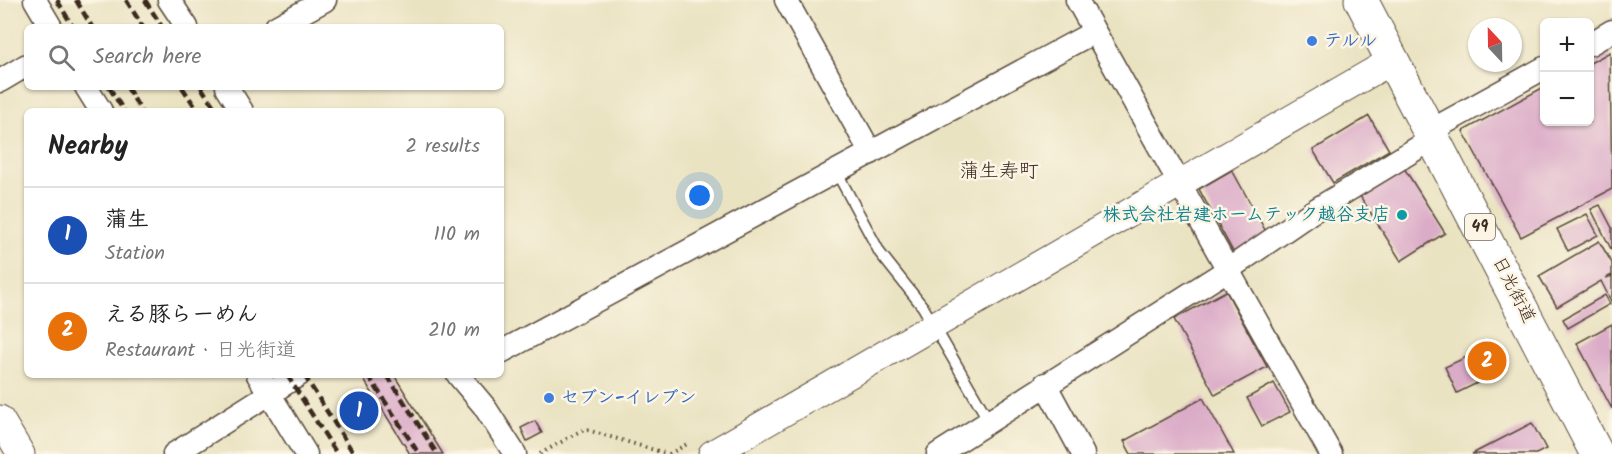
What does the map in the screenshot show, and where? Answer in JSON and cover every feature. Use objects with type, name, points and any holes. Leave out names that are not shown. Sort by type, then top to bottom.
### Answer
[{"type":"main road","name":"日光街道","points":[[1360,0],[1432,134],[1597,454]]},
{"type":"street","points":[[35,0],[49,24]]},
{"type":"street","points":[[169,0],[185,24]]},
{"type":"street","points":[[282,24],[326,0]]},
{"type":"street","points":[[786,0],[871,153]]},
{"type":"street","points":[[1077,0],[1331,454]]},
{"type":"street","points":[[1594,42],[1612,31]]},
{"type":"street","points":[[504,350],[1094,32]]},
{"type":"street","points":[[712,454],[1393,60]]},
{"type":"street","points":[[0,81],[24,67]]},
{"type":"street","points":[[938,454],[1229,269],[1432,134],[1540,71]]},
{"type":"street","points":[[88,90],[98,108]]},
{"type":"street","points":[[229,90],[240,108]]},
{"type":"street","points":[[260,378],[306,454]]},
{"type":"street","points":[[174,454],[294,378]]},
{"type":"street","points":[[461,378],[484,406],[514,454]]},
{"type":"street","points":[[1045,384],[1083,454]]},
{"type":"street","points":[[0,419],[21,454]]},
{"type":"lane","points":[[836,171],[880,253],[935,325],[989,421]]},
{"type":"path","points":[[540,454],[584,429],[668,454]]},
{"type":"building","points":[[1610,52],[1612,189],[1521,237],[1463,131],[1540,89],[1540,126],[1594,126],[1594,61]]},
{"type":"building","points":[[1369,116],[1389,150],[1333,183],[1313,150]]},
{"type":"building","name":"株式会社岩建ホームテック越谷支店","points":[[1404,168],[1445,233],[1401,261],[1360,196]]},
{"type":"building","points":[[1232,170],[1270,239],[1236,257],[1199,189]]},
{"type":"building","points":[[1600,205],[1612,228],[1612,251],[1591,209]]},
{"type":"building","points":[[1587,214],[1598,235],[1568,251],[1557,229]]},
{"type":"building","points":[[1599,241],[1612,263],[1612,275],[1606,278],[1612,276],[1612,303],[1601,281],[1557,307],[1539,276]]},
{"type":"building","points":[[1226,291],[1267,367],[1215,395],[1174,319]]},
{"type":"building","points":[[1605,295],[1610,304],[1568,328],[1563,319]]},
{"type":"building","points":[[1612,324],[1612,409],[1577,343]]},
{"type":"building","points":[[1492,345],[1504,370],[1457,393],[1445,367]]},
{"type":"building","points":[[363,378],[396,378],[443,454],[410,454]]},
{"type":"building","points":[[1274,383],[1290,412],[1262,426],[1247,398]]},
{"type":"building","points":[[1203,398],[1234,454],[1131,454],[1124,441]]},
{"type":"building","points":[[535,421],[542,433],[527,441],[521,428]]},
{"type":"building","points":[[1532,423],[1546,449],[1536,454],[1472,454]]},
{"type":"railway","points":[[57,0],[71,24]]},
{"type":"railway","points":[[76,0],[90,24]]},
{"type":"railway","points":[[126,0],[141,24]]},
{"type":"railway","points":[[145,0],[160,24]]},
{"type":"railway","points":[[111,90],[122,108]]},
{"type":"railway","points":[[129,90],[139,108]]},
{"type":"railway","points":[[184,90],[196,108]]},
{"type":"railway","points":[[203,90],[215,108]]},
{"type":"railway","points":[[289,378],[337,454]]},
{"type":"railway","points":[[306,378],[354,454]]},
{"type":"railway","points":[[370,378],[419,454]]},
{"type":"railway","points":[[389,378],[437,454]]},
{"type":"place","name":"テルル","points":[[1312,41]]},
{"type":"place","name":"株式会社岩建ホームテック越谷支店","points":[[1402,215]]},
{"type":"place","name":"える豚らーめん","points":[[1487,361]]},
{"type":"place","name":"セブン-イレブン","points":[[549,398]]},
{"type":"place","name":"蒲生","points":[[359,411]]},
{"type":"district","name":"蒲生寿町","points":[[999,172]]}]
